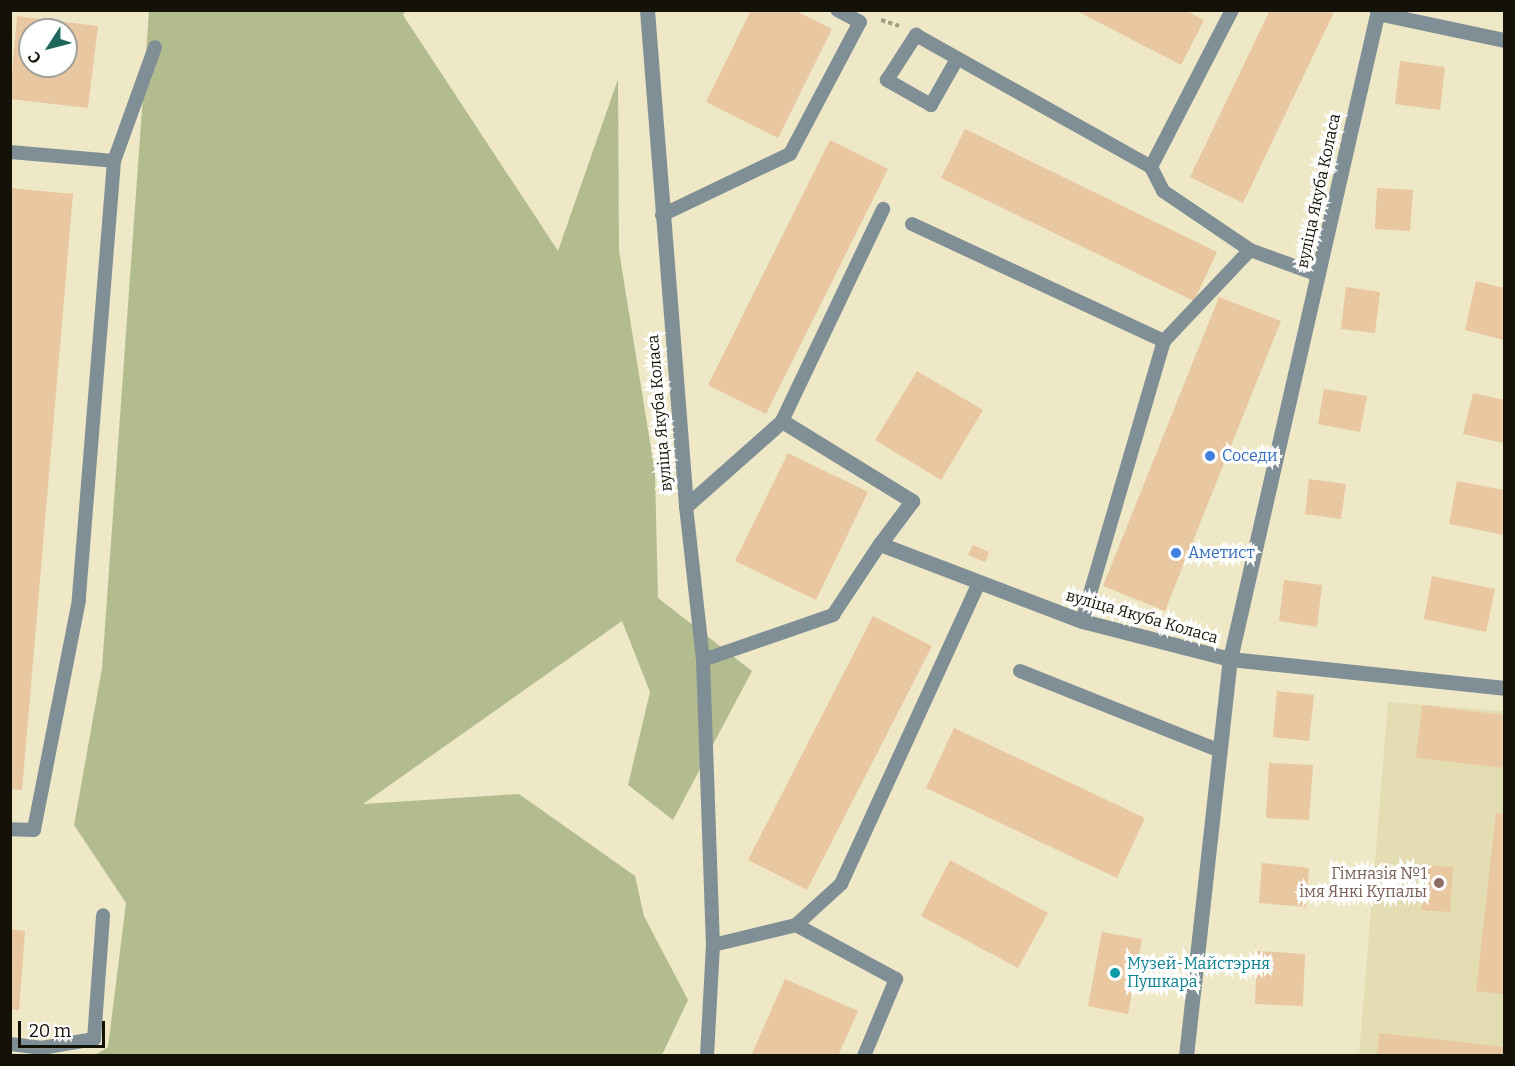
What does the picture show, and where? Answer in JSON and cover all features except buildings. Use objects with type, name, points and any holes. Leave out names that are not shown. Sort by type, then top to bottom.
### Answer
[{"type":"street","name":"вуліца Якуба Коласа","points":[[647,10],[686,506]]},
{"type":"street","name":"вуліца Якуба Коласа","points":[[1186,1056],[1230,659],[1378,12]]},
{"type":"street","points":[[1378,12],[1504,40]]},
{"type":"street","name":"вуліца Якуба Коласа","points":[[686,506],[782,421]]},
{"type":"street","points":[[782,421],[912,501],[880,544]]},
{"type":"street","name":"вуліца Якуба Коласа","points":[[880,544],[1082,621],[1230,659]]},
{"type":"street","points":[[1230,659],[1504,688]]},
{"type":"lane","points":[[662,215],[790,154],[860,22],[837,10]]},
{"type":"lane","points":[[1151,167],[1232,10]]},
{"type":"lane","points":[[957,59],[931,105],[887,80],[916,34],[1151,167],[1163,191],[1250,250],[1319,275]]},
{"type":"lane","points":[[10,829],[34,830],[80,600],[114,161],[155,47]]},
{"type":"lane","points":[[10,152],[114,161]]},
{"type":"lane","points":[[782,421],[883,208]]},
{"type":"lane","points":[[912,224],[1164,341]]},
{"type":"lane","points":[[1082,621],[1164,341],[1250,250]]},
{"type":"lane","points":[[686,506],[703,660],[713,945],[707,1056]]},
{"type":"lane","points":[[703,660],[833,615],[880,544]]},
{"type":"lane","points":[[713,945],[796,925],[840,884],[979,582]]},
{"type":"lane","points":[[1020,671],[1220,751]]},
{"type":"lane","points":[[10,1044],[40,1052],[94,1039],[103,915]]},
{"type":"lane","points":[[796,925],[896,979],[864,1056]]},
{"type":"shaded area","name":"Гімназія №1 імя Янкі Купалы","points":[[1388,702],[1504,711],[1504,1055],[1359,1056]]},
{"type":"green space","points":[[149,11],[405,11],[403,15],[558,251],[618,79],[619,251],[655,473],[658,598],[752,671],[673,820],[628,785],[650,692],[622,621],[363,804],[519,794],[635,876],[644,916],[688,1000],[662,1055],[95,1055],[108,1047],[126,903],[74,825],[102,668]]},
{"type":"place","name":"Соседи","points":[[1210,456]]},
{"type":"place","name":"Аметист","points":[[1176,553]]},
{"type":"place","name":"Гімназія №1 імя Янкі Купалы","points":[[1439,883]]},
{"type":"place","name":"Музей-Майстэрня Пушкара","points":[[1115,973]]}]
